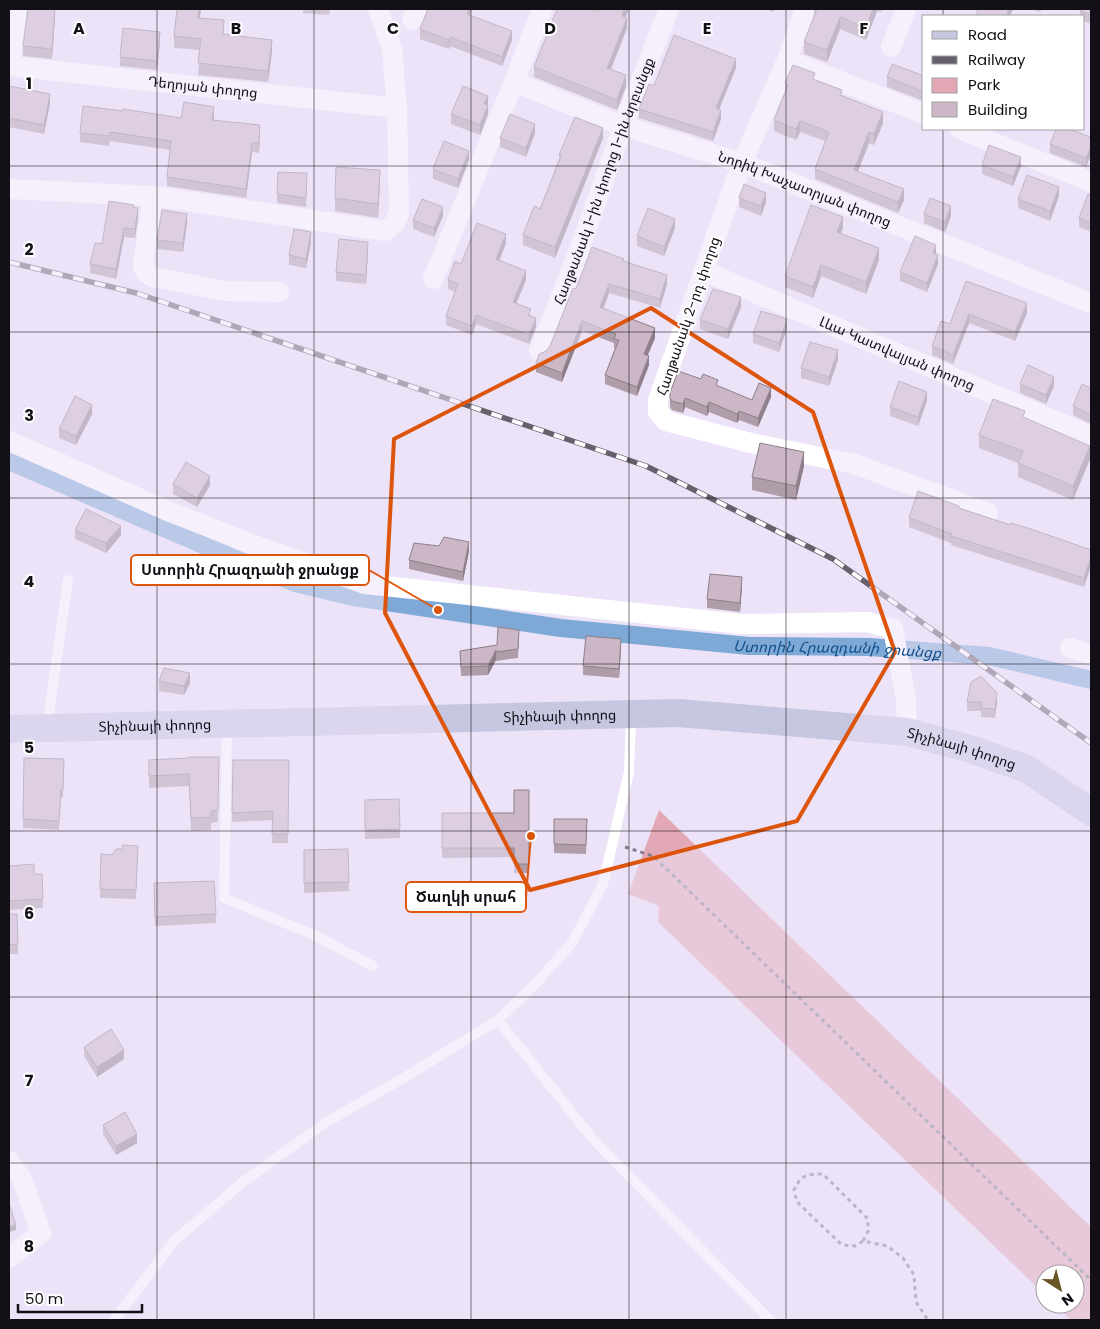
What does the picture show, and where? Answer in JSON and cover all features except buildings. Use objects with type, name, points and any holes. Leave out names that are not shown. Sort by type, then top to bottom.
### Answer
[{"type":"street","points":[[9,66],[17,9]]},
{"type":"street","points":[[9,189],[154,196],[385,231],[395,223],[399,213],[397,108],[392,48],[378,9]]},
{"type":"street","points":[[433,279],[542,9]]},
{"type":"street","name":"Հաղթանակ 1-ին փողոց 1-ին նրբանցք","points":[[539,351],[580,248],[623,126],[669,9]]},
{"type":"street","name":"Հաղթանակ 2-րդ փողոց","points":[[805,9],[787,60],[742,164],[658,400],[658,412],[666,421],[751,443],[854,464],[988,513]]},
{"type":"street","points":[[891,47],[906,9]]},
{"type":"street","points":[[787,60],[922,113]]},
{"type":"street","name":"Դեղոյան փողոց","points":[[9,66],[397,108]]},
{"type":"street","name":"Նորիկ Խաչատրյան փողոց","points":[[514,82],[623,126],[742,164],[1091,303]]},
{"type":"street","points":[[962,130],[1091,182]]},
{"type":"street","points":[[154,196],[143,264],[145,272],[153,277],[224,291],[279,292]]},
{"type":"street","name":"Լևա Կատվալյան փողոց","points":[[704,271],[1091,436]]},
{"type":"street","points":[[9,441],[170,512],[254,545],[365,584],[741,624],[867,622],[893,629],[906,699],[907,732]]},
{"type":"street","points":[[1070,648],[1091,655]]},
{"type":"street","name":"Տիչինայի փողոց","points":[[9,729],[678,713],[907,732],[967,748],[1027,769],[1091,812]]},
{"type":"street","points":[[9,1161],[22,1179],[41,1233],[9,1258]]},
{"type":"lane","points":[[47,728],[68,580]]},
{"type":"lane","points":[[114,1320],[174,1240],[244,1181],[325,1123],[402,1079],[498,1020],[572,942],[603,884],[629,772],[632,714]]},
{"type":"lane","points":[[227,723],[224,898],[314,935],[373,966]]},
{"type":"lane","points":[[498,1020],[592,1138],[770,1320]]},
{"type":"path","points":[[612,843],[652,856],[1091,1280]]},
{"type":"path","points":[[862,1241],[868,1231],[868,1219],[823,1174],[809,1174],[798,1180],[794,1190],[797,1202],[842,1245],[855,1246],[862,1241],[887,1246],[904,1258],[914,1275],[916,1302],[928,1320]]},
{"type":"highlighted area","points":[[651,308],[813,412],[895,652],[797,821],[530,890],[385,613],[394,439]]},
{"type":"green space","points":[[659,810],[1091,1227],[1091,1320],[1071,1320],[1065,1314],[1085,1314],[1085,1264],[1035,1264],[1035,1285],[658,922],[659,906],[628,894]]},
{"type":"waterway","name":"Ստորին Հրազդանի ջրանցք","points":[[9,461],[295,583],[353,597],[561,628],[749,646],[870,647],[989,656],[1091,680]]},
{"type":"railway","points":[[9,262],[136,293],[646,466],[833,559],[1091,743]]},
{"type":"place","name":"Ստորին Հրազդանի ջրանցք","points":[[438,610]]},
{"type":"place","name":"Ծաղկի սրահ","points":[[531,836]]}]
